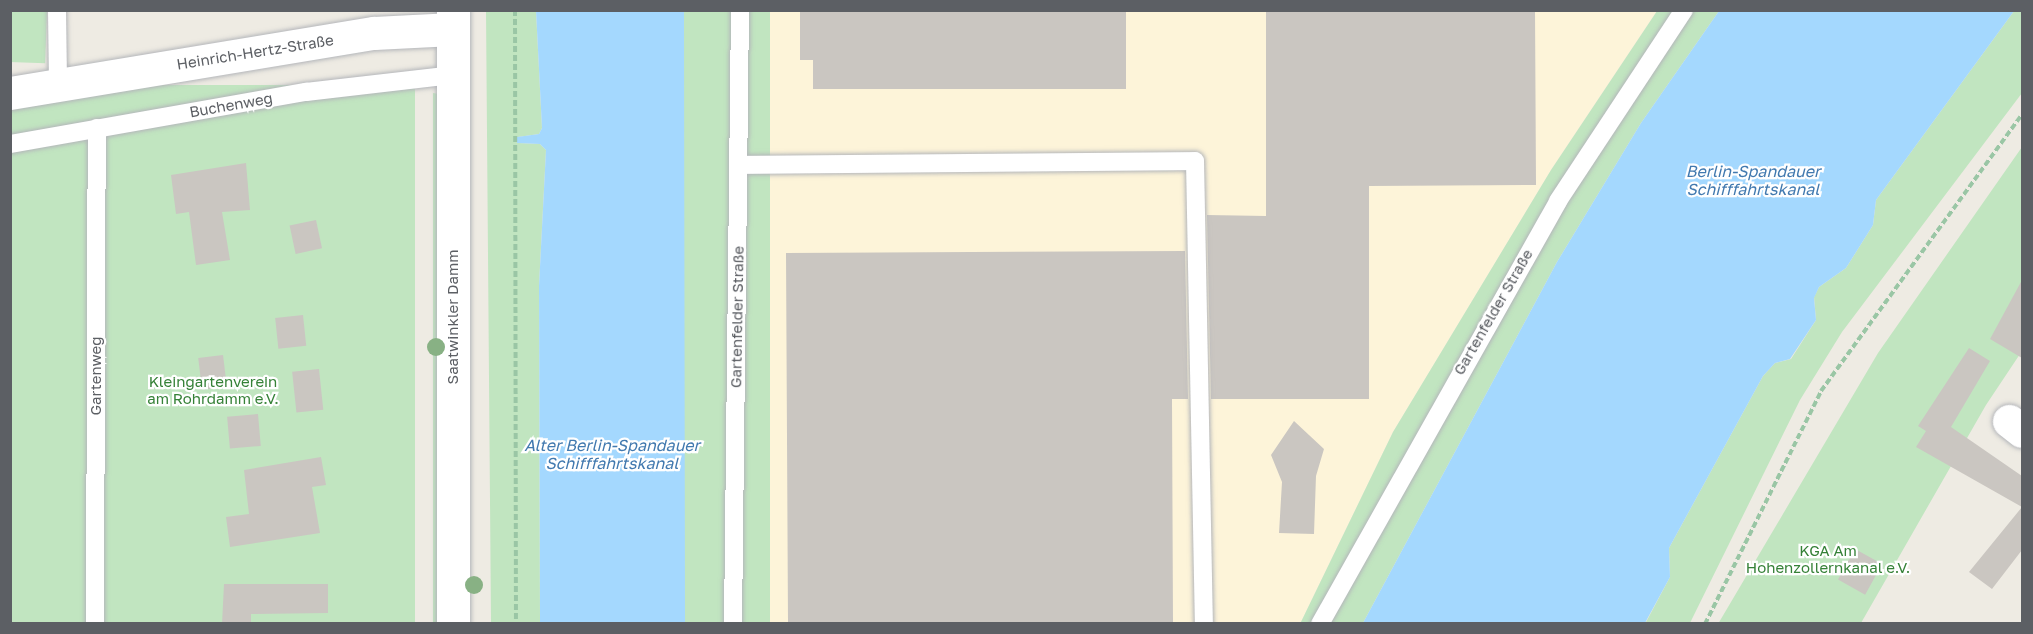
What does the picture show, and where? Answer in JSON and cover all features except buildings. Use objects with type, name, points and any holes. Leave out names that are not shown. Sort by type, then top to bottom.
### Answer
[{"type":"main road","name":"Heinrich-Hertz-Straße","points":[[10,93],[453,20]]},
{"type":"main road","name":"Saatwinkler Damm","points":[[453,20],[453,624]]},
{"type":"lane","points":[[57,10],[58,86]]},
{"type":"lane","name":"Gartenfelder Straße","points":[[733,624],[740,10]]},
{"type":"lane","name":"Gartenfelder Straße","points":[[1320,624],[1557,201],[1684,10]]},
{"type":"lane","name":"Buchenweg","points":[[10,144],[306,92],[453,75]]},
{"type":"lane","name":"Gartenweg","points":[[95,624],[97,128]]},
{"type":"lane","points":[[739,165],[1195,161],[1204,624]]},
{"type":"path","points":[[515,10],[516,624]]},
{"type":"path","points":[[1705,624],[1821,390],[2022,114]]},
{"type":"shaded area","points":[[765,11],[1657,11],[1551,170],[1393,432],[1300,624],[768,623]]},
{"type":"green space","points":[[11,10],[47,11],[45,63],[10,62]]},
{"type":"green space","points":[[486,11],[536,11],[542,128],[539,134],[518,137],[518,143],[540,144],[546,150],[539,286],[540,623],[491,623]]},
{"type":"green space","points":[[684,11],[770,11],[770,623],[684,623]]},
{"type":"green space","points":[[1657,11],[1719,11],[1641,123],[1557,262],[1363,623],[1300,624],[1393,432],[1551,170]]},
{"type":"green space","points":[[2014,11],[2022,11],[2022,93],[1842,332],[1800,400],[1690,623],[1645,624],[1670,577],[1669,548],[1763,376],[1775,363],[1791,359],[1816,320],[1814,297],[1819,287],[1846,268],[1873,225],[1876,200]]},
{"type":"green space","name":"Kleingartenverein am Rohrdamm e.V.","points":[[10,85],[415,85],[415,623],[10,623]]},
{"type":"green space","points":[[433,93],[439,94],[440,624],[433,623]]},
{"type":"green space","name":"KGA Am Hohenzollernkanal e.V.","points":[[2022,147],[2022,351],[1986,405],[1861,623],[1718,624],[1878,353]]},
{"type":"water","name":"Alter Berlin-Spandauer Schifffahrtskanal","points":[[536,11],[684,11],[685,623],[540,623],[539,286],[546,150],[540,144],[517,143],[517,137],[539,134],[542,128]]},
{"type":"water","name":"Berlin-Spandauer Schifffahrtskanal","points":[[1719,11],[2014,11],[1876,200],[1873,225],[1846,268],[1819,287],[1814,298],[1816,320],[1790,359],[1775,363],[1763,376],[1669,548],[1670,577],[1645,623],[1363,623],[1557,262],[1641,123]]}]
